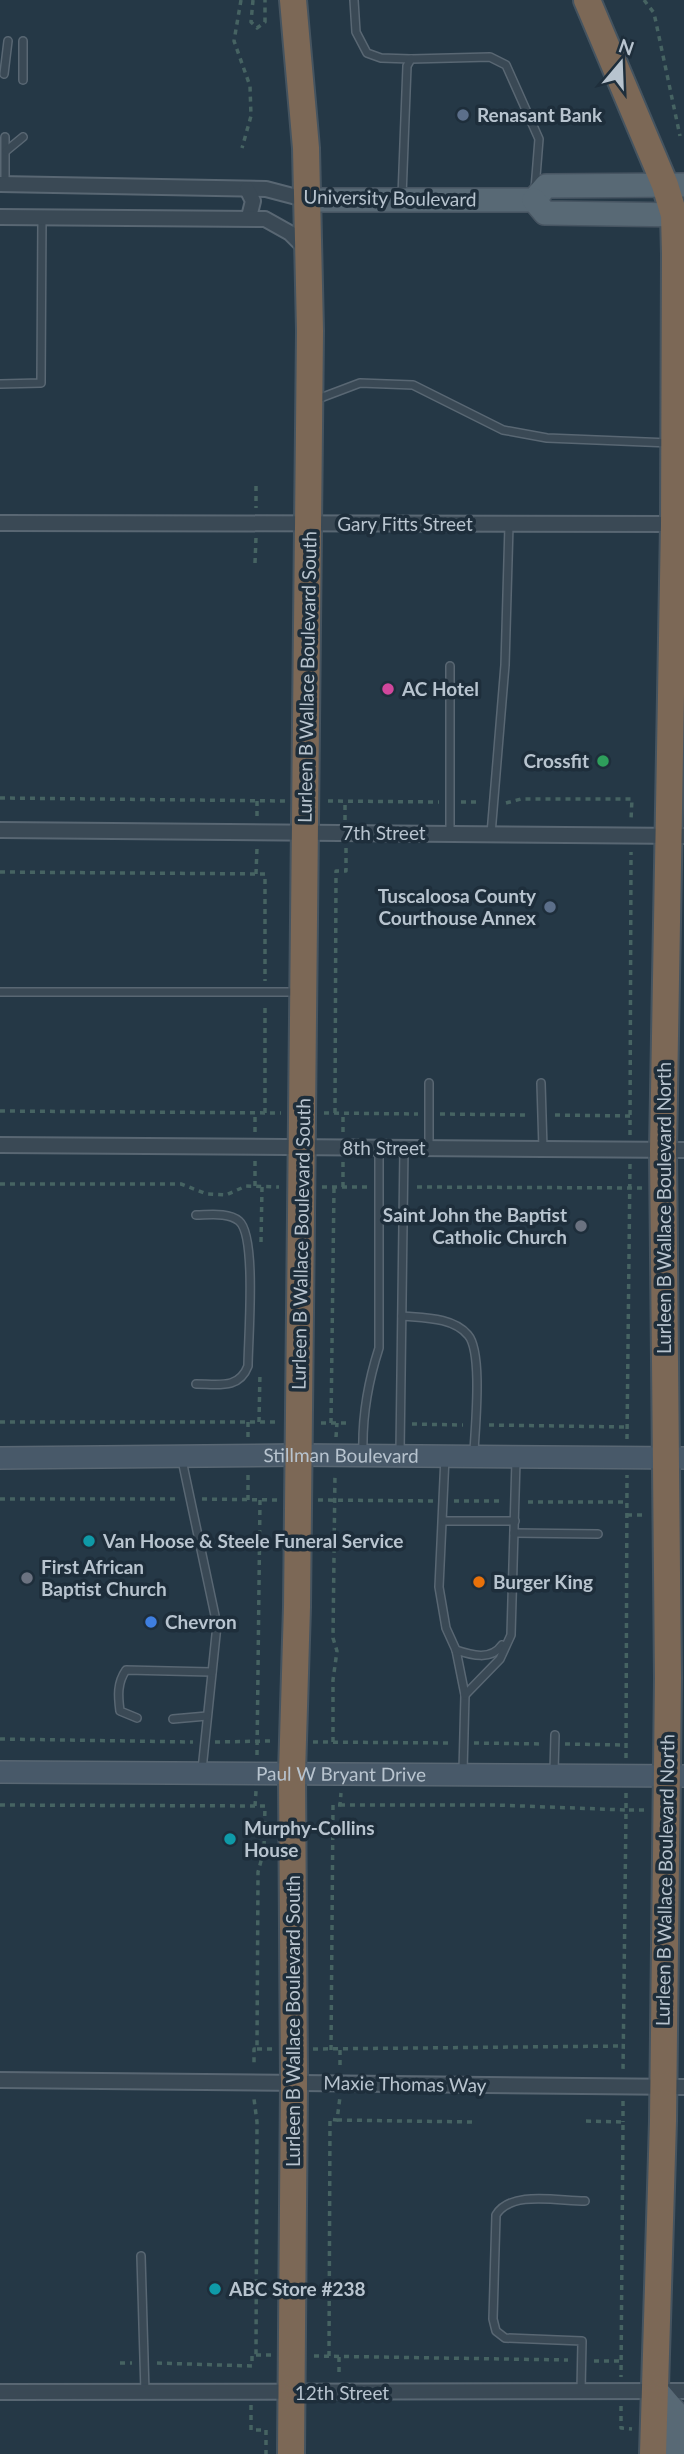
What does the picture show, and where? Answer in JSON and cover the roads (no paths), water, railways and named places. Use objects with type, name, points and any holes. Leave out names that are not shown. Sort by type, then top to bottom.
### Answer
[{"type":"highway","name":"Lurleen B Wallace Boulevard South","points":[[291,2454],[294,2083],[292,1773],[299,1422],[310,402],[308,200],[293,0]]},
{"type":"highway","name":"Lurleen B Wallace Boulevard North","points":[[587,0],[675,185],[679,215],[674,443],[679,524],[675,724],[674,1150],[663,1189],[675,1458],[672,1682],[675,1776],[674,2086],[653,2454]]},
{"type":"main road","name":"University Boulevard","points":[[308,200],[534,200],[547,186],[675,185]]},
{"type":"main road","name":"University Boulevard","points":[[534,200],[545,213],[679,215]]},
{"type":"main road","name":"Stillman Boulevard","points":[[0,1458],[298,1455],[675,1458]]},
{"type":"main road","name":"Paul W Bryant Drive","points":[[0,1772],[675,1776]]},
{"type":"main road","points":[[657,2391],[674,2412],[674,2454]]},
{"type":"street","name":"University Boulevard","points":[[3,184],[266,189],[308,200]]},
{"type":"street","points":[[247,189],[253,201],[249,217]]},
{"type":"street","name":"University Boulevard","points":[[0,217],[249,217],[265,219],[275,224],[309,252]]},
{"type":"street","name":"Gary Fitts Street","points":[[0,523],[679,524]]},
{"type":"street","name":"7th Street","points":[[0,830],[676,836]]},
{"type":"street","name":"8th Street","points":[[0,1145],[674,1150]]},
{"type":"street","name":"Maxie Thomas Way","points":[[0,2080],[674,2086]]},
{"type":"street","name":"12th Street","points":[[0,2392],[290,2394],[684,2391]]},
{"type":"lane","points":[[354,0],[356,32],[367,53],[381,58],[411,59],[490,57],[506,65],[539,139],[534,200]]},
{"type":"lane","points":[[4,74],[8,41]]},
{"type":"lane","points":[[23,41],[23,80]]},
{"type":"lane","points":[[402,200],[407,66],[411,59]]},
{"type":"lane","points":[[3,184],[5,137]]},
{"type":"lane","points":[[6,151],[23,137]]},
{"type":"lane","points":[[0,384],[41,383],[42,217]]},
{"type":"lane","points":[[310,402],[360,383],[413,385],[503,430],[547,438],[674,443]]},
{"type":"lane","points":[[491,834],[505,665],[509,525]]},
{"type":"lane","points":[[450,666],[450,834]]},
{"type":"lane","points":[[0,992],[302,992]]},
{"type":"lane","points":[[429,1083],[429,1149]]},
{"type":"lane","points":[[541,1083],[543,1149]]},
{"type":"lane","points":[[363,1456],[362,1423],[371,1372],[379,1348],[379,1148]]},
{"type":"lane","points":[[400,1456],[404,1148]]},
{"type":"lane","points":[[195,1384],[232,1384],[245,1374],[248,1366],[250,1242],[239,1221],[227,1216],[196,1214]]},
{"type":"lane","points":[[402,1316],[452,1323],[468,1335],[475,1351],[474,1457]]},
{"type":"lane","points":[[445,1456],[439,1587],[446,1628],[456,1650],[465,1695],[463,1775]]},
{"type":"lane","points":[[465,1695],[500,1659],[511,1633],[516,1457]]},
{"type":"lane","points":[[181,1458],[217,1625],[201,1774]]},
{"type":"lane","points":[[444,1521],[515,1521]]},
{"type":"lane","points":[[514,1533],[598,1534]]},
{"type":"lane","points":[[456,1650],[477,1657],[488,1654],[499,1650],[511,1633]]},
{"type":"lane","points":[[137,1718],[120,1711],[120,1678],[127,1670],[212,1672]]},
{"type":"lane","points":[[173,1719],[207,1716]]},
{"type":"lane","points":[[554,1776],[555,1735]]},
{"type":"lane","points":[[581,2391],[582,2341],[505,2338],[496,2331],[493,2319],[496,2215],[502,2206],[512,2200],[584,2201]]},
{"type":"lane","points":[[141,2256],[145,2392]]},
{"type":"place","name":"Renasant Bank","points":[[463,115]]},
{"type":"place","name":"AC Hotel","points":[[388,689]]},
{"type":"place","name":"Crossfit","points":[[603,761]]},
{"type":"place","name":"Tuscaloosa County Courthouse Annex","points":[[550,907]]},
{"type":"place","name":"Saint John the Baptist Catholic Church","points":[[581,1226]]},
{"type":"place","name":"Van Hoose & Steele Funeral Service","points":[[89,1541]]},
{"type":"place","name":"First African Baptist Church","points":[[27,1578]]},
{"type":"place","name":"Burger King","points":[[479,1582]]},
{"type":"place","name":"Chevron","points":[[151,1622]]},
{"type":"place","name":"Murphy-Collins House","points":[[230,1839]]},
{"type":"place","name":"ABC Store #238","points":[[215,2289]]}]
